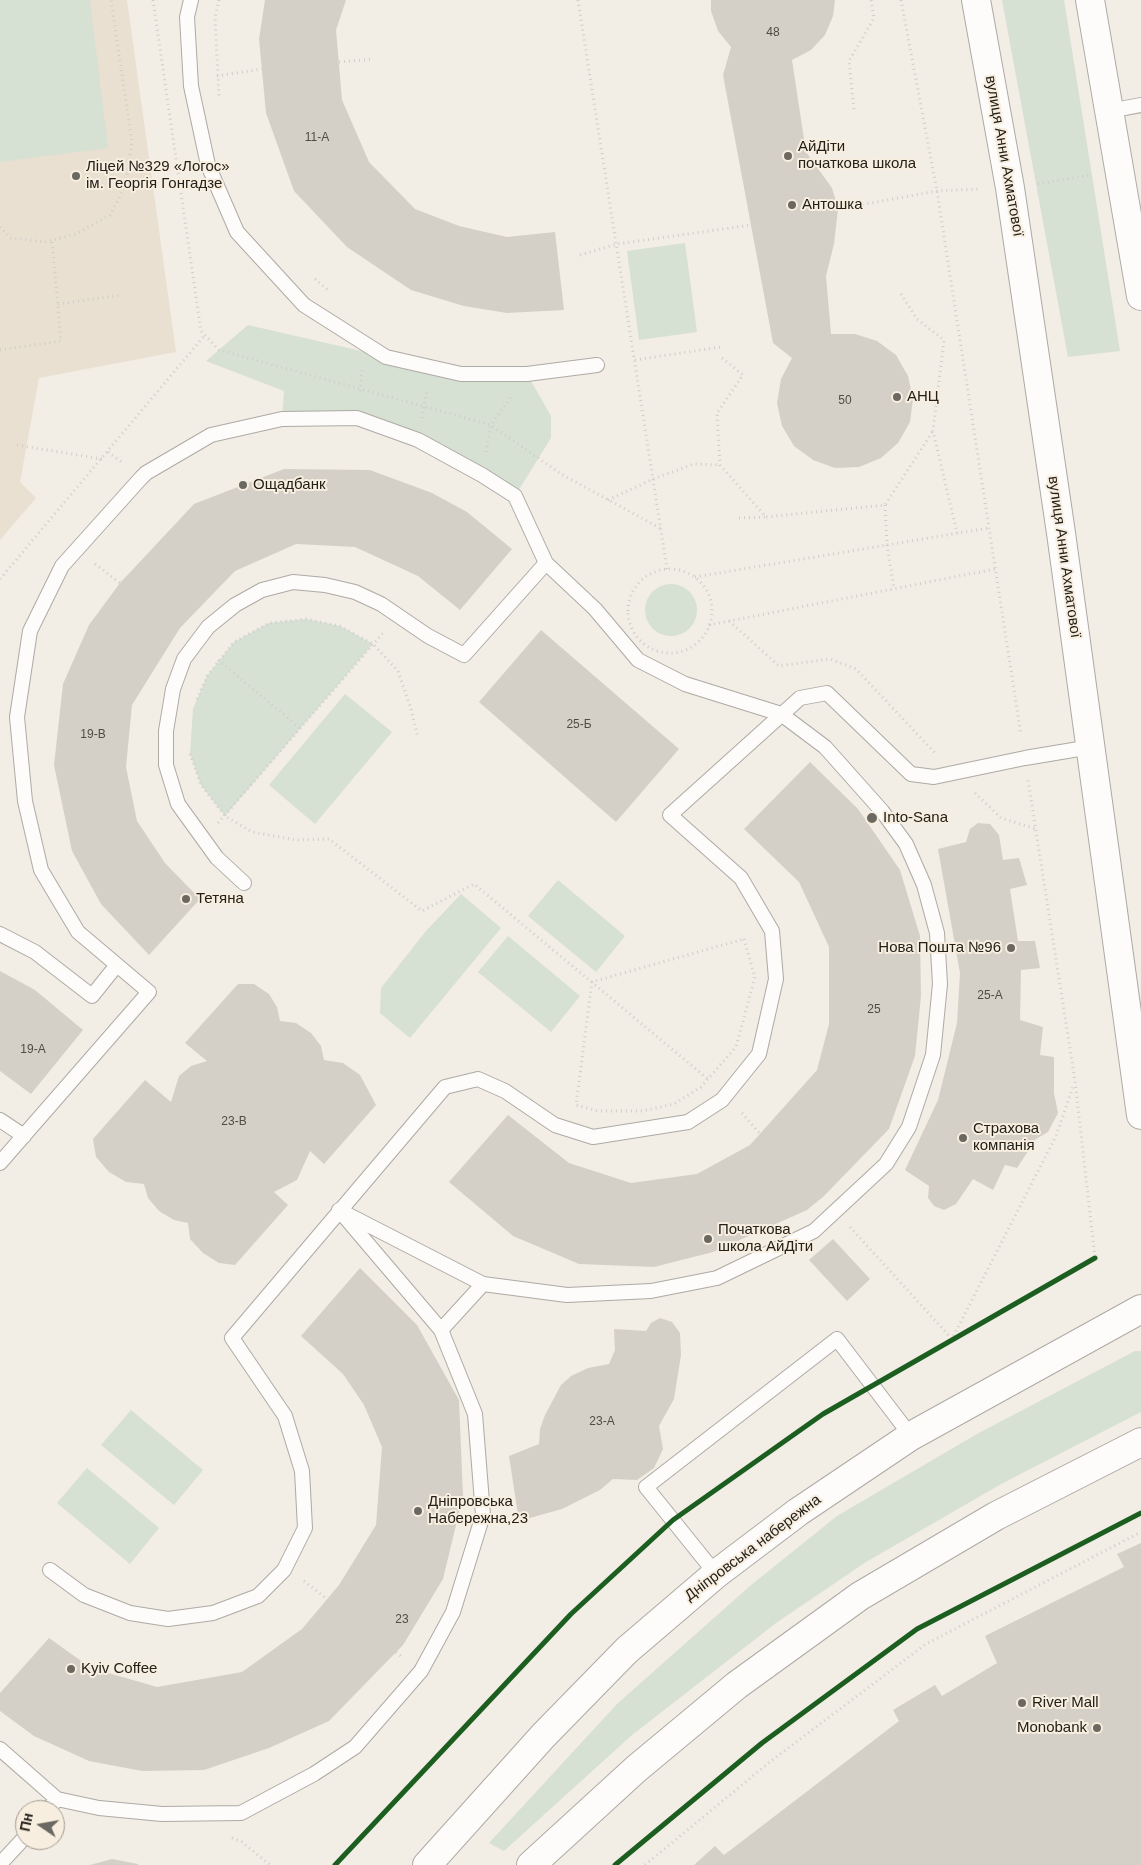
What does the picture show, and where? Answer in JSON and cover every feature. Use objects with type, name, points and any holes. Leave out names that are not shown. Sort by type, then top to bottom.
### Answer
[{"type":"main road","name":"вулиця Анни Ахматової","points":[[976,0],[1010,188],[1091,748],[1141,1115]]},
{"type":"main road","points":[[1090,0],[1141,296]]},
{"type":"main road","name":"Дніпровська набережна","points":[[426,1865],[543,1736],[627,1650],[716,1574],[798,1512],[911,1436],[1141,1309]]},
{"type":"main road","points":[[531,1865],[636,1769],[737,1685],[860,1596],[996,1516],[1141,1442]]},
{"type":"lane","points":[[191,0],[188,17],[191,86],[208,165],[237,232],[304,305],[386,357],[461,374],[527,374],[597,365]]},
{"type":"lane","points":[[1109,111],[1141,105]]},
{"type":"lane","points":[[0,1164],[149,992],[78,932],[41,870],[25,801],[17,717],[30,631],[62,566],[146,473],[211,435],[282,419],[357,418],[418,440],[482,475],[515,496],[546,563],[595,608],[638,660],[685,684],[781,714],[825,747],[882,811],[906,844],[924,885],[936,933],[940,984],[933,1055],[909,1127],[886,1164],[814,1231],[717,1278],[651,1291],[567,1295],[483,1284],[339,1210]]},
{"type":"lane","points":[[244,883],[217,858],[178,804],[166,765],[166,731],[173,689],[184,659],[208,627],[235,605],[262,590],[294,582],[355,592],[398,615],[428,636],[464,655],[546,563]]},
{"type":"lane","points":[[50,1570],[84,1595],[130,1613],[168,1619],[213,1612],[258,1596],[286,1566],[305,1528],[302,1471],[285,1416],[232,1338],[445,1087],[478,1079],[505,1091],[555,1125],[593,1137],[688,1122],[722,1100],[759,1054],[776,979],[772,931],[741,878],[670,815],[800,698],[827,693],[911,774],[934,777],[1025,758],[1091,748]]},
{"type":"lane","points":[[0,934],[35,952],[92,996],[116,966]]},
{"type":"lane","points":[[0,1120],[24,1136]]},
{"type":"lane","points":[[65,1805],[162,1814],[241,1813],[314,1774],[355,1747],[394,1705],[421,1672],[453,1612],[483,1516],[475,1414],[441,1330],[339,1210]]},
{"type":"lane","points":[[441,1330],[483,1284]]},
{"type":"lane","points":[[716,1574],[646,1486],[837,1339],[911,1436]]},
{"type":"lane","points":[[0,1749],[49,1800]]},
{"type":"lane","points":[[0,1864],[15,1847]]},
{"type":"path","points":[[0,227],[11,238],[45,242],[76,234],[110,215],[125,187],[132,143],[112,0]]},
{"type":"path","points":[[218,0],[215,17],[220,105]]},
{"type":"path","points":[[578,0],[667,569]]},
{"type":"path","points":[[854,109],[849,60],[874,18],[871,0]]},
{"type":"path","points":[[901,0],[937,191],[1075,1081],[1095,1258]]},
{"type":"path","points":[[339,62],[374,59]]},
{"type":"path","points":[[218,76],[262,68]]},
{"type":"path","points":[[838,209],[937,191]]},
{"type":"path","points":[[580,255],[617,244],[751,225]]},
{"type":"path","points":[[0,350],[61,341],[52,240]]},
{"type":"path","points":[[310,276],[332,294]]},
{"type":"path","points":[[900,294],[917,319],[944,340],[933,430],[957,533]]},
{"type":"path","points":[[58,304],[121,295]]},
{"type":"path","points":[[0,579],[205,335]]},
{"type":"path","points":[[357,418],[366,344]]},
{"type":"path","points":[[635,360],[721,347]]},
{"type":"path","points":[[722,358],[744,375],[717,413],[720,465],[766,517]]},
{"type":"path","points":[[418,440],[432,368]]},
{"type":"path","points":[[482,475],[491,425],[527,374]]},
{"type":"path","points":[[894,589],[887,545],[885,505],[933,430]]},
{"type":"path","points":[[17,445],[102,459]]},
{"type":"path","points":[[608,500],[653,479],[694,464],[720,465]]},
{"type":"path","points":[[739,518],[885,505]]},
{"type":"path","points":[[695,577],[989,528]]},
{"type":"path","points":[[62,566],[80,583],[102,557]]},
{"type":"path","points":[[95,564],[120,583]]},
{"type":"path","points":[[667,569],[682,571],[695,577],[705,588],[710,602],[709,625],[702,638],[691,647],[678,652],[652,649],[640,641],[632,629],[628,615],[629,601],[641,581],[653,573],[667,569]]},
{"type":"path","points":[[709,625],[995,569]]},
{"type":"path","points":[[203,840],[398,615]]},
{"type":"path","points":[[196,701],[206,676],[234,642],[269,624],[306,619],[340,626],[373,644],[398,671],[411,709],[418,738]]},
{"type":"path","points":[[196,643],[300,728]]},
{"type":"path","points":[[191,745],[190,754],[201,785],[224,816],[252,832],[296,840],[329,839],[422,911],[474,884],[708,1079],[761,1135]]},
{"type":"path","points":[[934,751],[1001,818],[1036,829]]},
{"type":"path","points":[[744,939],[755,977],[736,1047],[701,1087],[674,1104],[642,1111],[598,1111],[576,1105],[592,982],[744,939]]},
{"type":"path","points":[[836,1211],[952,1338],[1056,1136],[1075,1081]]},
{"type":"path","points":[[645,1865],[771,1761],[926,1644],[1141,1532]]},
{"type":"path","points":[[286,1566],[328,1599]]},
{"type":"shaded area","name":"Ліцей №329 «Логос» ім. Георгія Гонгадзе","points":[[0,0],[127,0],[176,352],[39,378],[20,482],[36,498],[0,540]]},
{"type":"shaded area","points":[[0,0],[90,0],[108,148],[0,162]]},
{"type":"shaded area","points":[[1002,0],[1064,0],[1120,351],[1068,357]]},
{"type":"shaded area","points":[[685,243],[697,332],[639,340],[627,251]]},
{"type":"shaded area","points":[[248,325],[461,374],[527,374],[551,416],[551,438],[515,496],[482,475],[357,418],[282,419],[284,391],[206,361]]},
{"type":"shaded area","points":[[671,584],[681,586],[689,592],[695,600],[697,610],[695,620],[689,628],[681,634],[671,636],[661,634],[653,628],[647,620],[645,610],[647,600],[653,592],[661,586]]},
{"type":"shaded area","points":[[306,619],[340,626],[373,644],[225,816],[201,785],[190,754],[193,709],[207,676],[234,642],[269,623]]},
{"type":"shaded area","points":[[345,694],[392,732],[315,824],[269,785]]},
{"type":"shaded area","points":[[558,880],[625,936],[596,972],[528,916]]},
{"type":"shaded area","points":[[461,894],[501,928],[410,1038],[380,1013],[381,988],[426,931]]},
{"type":"shaded area","points":[[508,936],[580,996],[551,1032],[478,972]]},
{"type":"shaded area","points":[[1135,1351],[1141,1351],[1141,1412],[1003,1483],[866,1562],[776,1623],[632,1735],[504,1851],[489,1843],[617,1704],[750,1586],[837,1516],[977,1434]]},
{"type":"shaded area","points":[[131,1410],[203,1470],[174,1505],[101,1445]]},
{"type":"shaded area","points":[[87,1468],[159,1528],[130,1564],[57,1503]]},
{"type":"building","points":[[265,0],[346,0],[336,30],[342,100],[369,162],[415,209],[459,226],[507,237],[555,232],[564,310],[507,313],[464,306],[411,290],[347,247],[294,191],[266,113],[259,39]]},
{"type":"building","points":[[711,0],[835,0],[833,16],[825,35],[811,50],[792,60],[806,152],[832,188],[838,209],[834,244],[826,276],[831,334],[855,334],[877,341],[896,355],[908,376],[913,399],[910,422],[898,443],[881,458],[859,467],[835,468],[813,460],[794,446],[782,426],[777,403],[781,379],[792,358],[773,343],[723,75],[731,47],[718,31],[711,11]]},
{"type":"building","points":[[284,469],[370,470],[432,493],[467,512],[512,549],[460,610],[418,576],[355,547],[296,544],[235,571],[180,628],[132,705],[126,767],[137,821],[165,863],[200,899],[149,955],[101,904],[72,851],[54,765],[63,684],[89,625],[120,583],[194,504]]},
{"type":"building","points":[[541,630],[679,749],[616,822],[479,702]]},
{"type":"building","points":[[810,762],[858,809],[900,870],[920,936],[921,996],[915,1056],[889,1129],[824,1196],[807,1210],[713,1252],[654,1267],[579,1264],[513,1236],[449,1182],[508,1115],[569,1163],[631,1183],[697,1174],[750,1145],[817,1070],[829,1024],[829,947],[799,882],[744,829]]},
{"type":"building","points":[[978,823],[990,824],[999,835],[1003,860],[1019,858],[1027,885],[1010,889],[1018,941],[1035,941],[1040,968],[1021,970],[1020,1020],[1043,1027],[1040,1055],[1054,1057],[1054,1093],[1058,1113],[1048,1132],[1036,1139],[1017,1168],[1005,1165],[993,1190],[973,1179],[956,1204],[944,1210],[934,1206],[928,1198],[929,1186],[905,1170],[938,1100],[957,1023],[960,973],[938,849],[966,842],[970,829]]},
{"type":"building","points":[[0,971],[35,990],[83,1030],[31,1094],[0,1071]]},
{"type":"building","points":[[238,984],[254,984],[269,994],[277,1007],[280,1021],[296,1023],[311,1033],[321,1046],[324,1060],[343,1063],[360,1075],[376,1105],[324,1164],[310,1151],[297,1180],[274,1192],[288,1205],[235,1265],[219,1263],[203,1253],[190,1239],[188,1223],[174,1220],[159,1211],[148,1198],[144,1184],[126,1182],[109,1172],[96,1157],[93,1139],[145,1080],[171,1102],[179,1076],[191,1066],[207,1061],[185,1043]]},
{"type":"building","points":[[833,1239],[870,1279],[847,1301],[809,1260]]},
{"type":"building","name":"Дніпровська Набережна,23","points":[[360,1268],[417,1325],[459,1400],[463,1496],[443,1579],[403,1645],[329,1721],[269,1748],[204,1770],[142,1771],[89,1761],[34,1736],[0,1711],[0,1693],[49,1638],[91,1668],[157,1687],[242,1672],[302,1629],[339,1585],[376,1525],[382,1447],[364,1405],[343,1374],[301,1336]]},
{"type":"building","points":[[660,1318],[672,1322],[680,1333],[681,1355],[674,1399],[659,1426],[663,1449],[654,1468],[637,1480],[613,1479],[600,1490],[562,1509],[519,1521],[509,1456],[539,1444],[540,1429],[545,1415],[561,1385],[571,1376],[588,1368],[609,1364],[615,1350],[614,1329],[646,1331],[651,1323]]},
{"type":"building","name":"River Mall","points":[[1141,1543],[1141,1865],[694,1865],[715,1846],[724,1855],[899,1721],[893,1710],[935,1685],[942,1696],[997,1663],[985,1636],[1124,1567],[1117,1554]]},
{"type":"building","points":[[112,1859],[138,1864],[138,1865],[90,1865]]},
{"type":"cycle path","points":[[335,1865],[571,1614],[673,1520],[823,1414],[1095,1258]]},
{"type":"cycle path","points":[[615,1865],[762,1743],[917,1629],[1141,1513]]},
{"type":"place","name":"АйДіти початкова школа","points":[[788,156]]},
{"type":"place","name":"Ліцей №329 «Логос» ім. Георгія Гонгадзе","points":[[76,176]]},
{"type":"place","name":"Антошка","points":[[792,205]]},
{"type":"place","name":"АНЦ","points":[[897,397]]},
{"type":"place","name":"Ощадбанк","points":[[243,485]]},
{"type":"place","name":"Into-Sana","points":[[872,818]]},
{"type":"place","name":"Тетяна","points":[[186,899]]},
{"type":"place","name":"Нова Пошта №96","points":[[1011,948]]},
{"type":"place","name":"Страхова компанія","points":[[963,1138]]},
{"type":"place","name":"Початкова школа АйДіти","points":[[708,1239]]},
{"type":"place","name":"Дніпровська Набережна,23","points":[[418,1511]]},
{"type":"place","name":"Kyiv Coffee","points":[[71,1669]]},
{"type":"place","name":"River Mall","points":[[1022,1703]]},
{"type":"place","name":"Monobank","points":[[1097,1728]]}]
